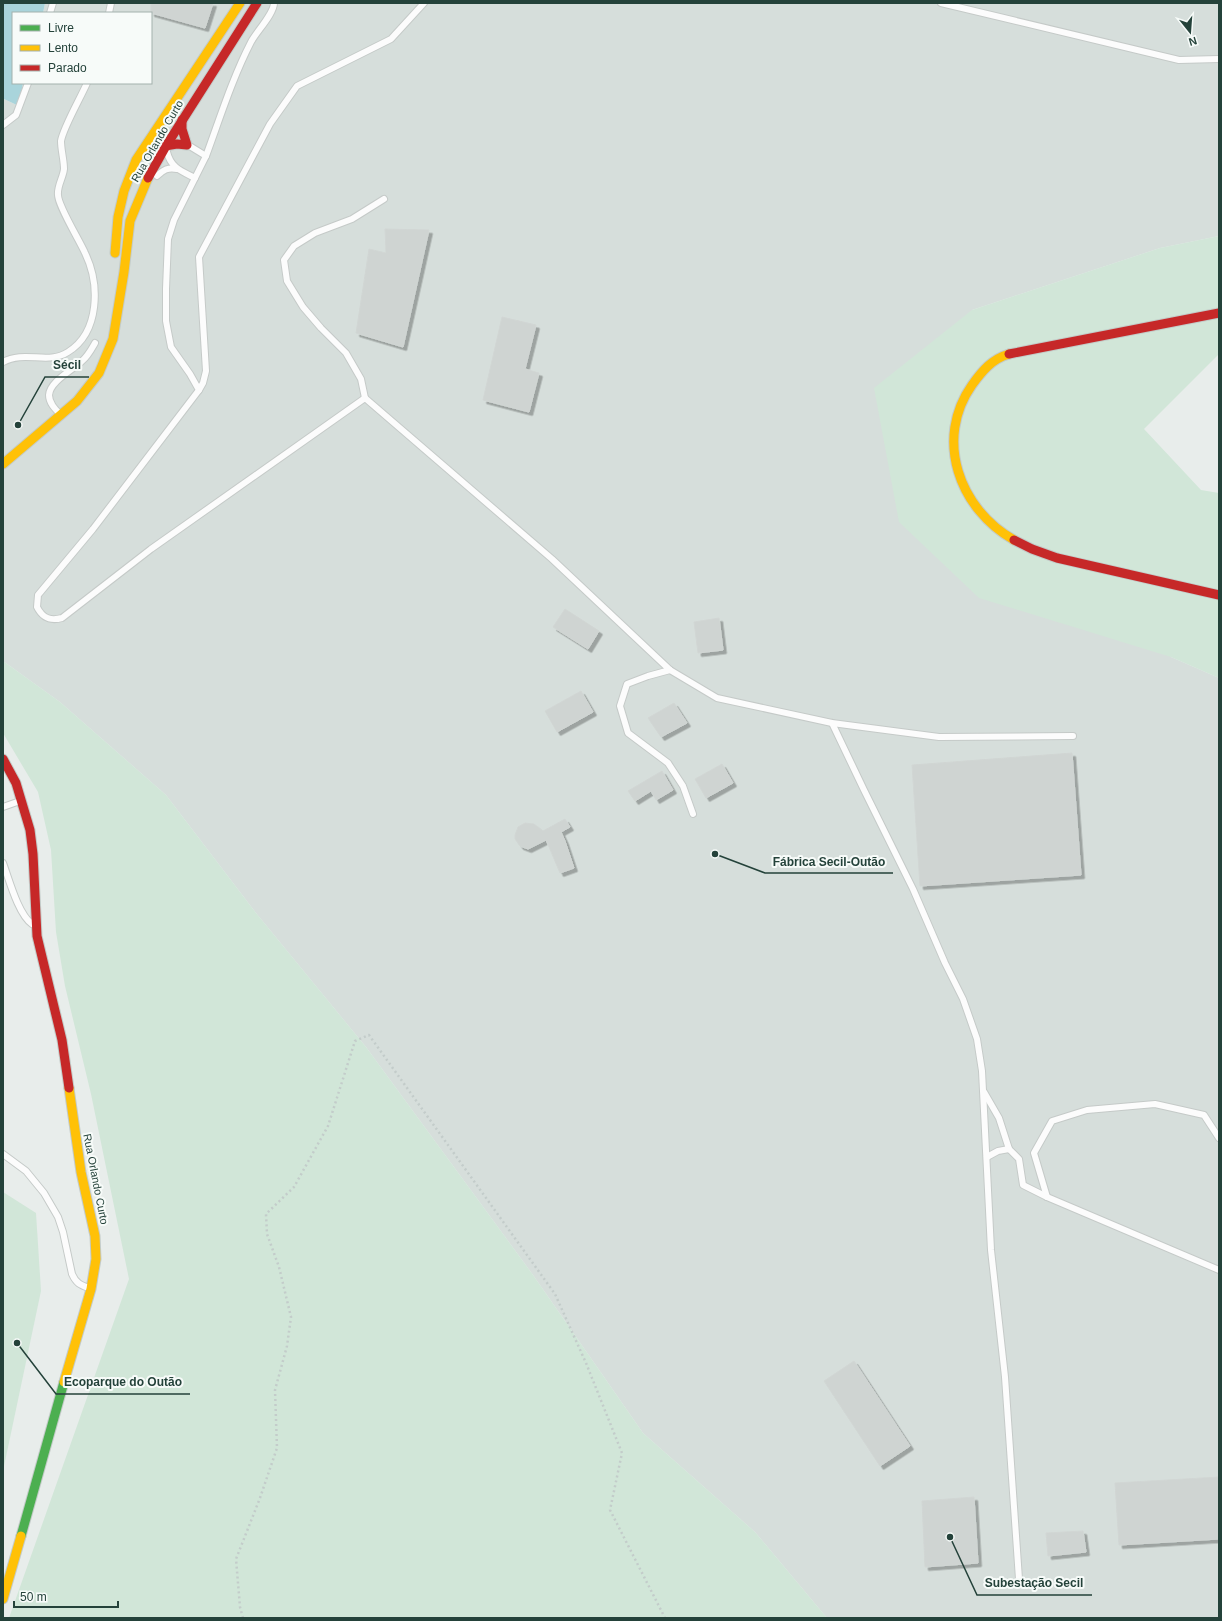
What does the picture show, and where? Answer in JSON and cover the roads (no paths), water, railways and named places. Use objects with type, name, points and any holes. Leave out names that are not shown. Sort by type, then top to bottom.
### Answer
[{"type":"main road","name":"Rua Orlando Curto","points":[[118,307],[115,242],[117,223],[124,191],[136,160],[240,3]]},
{"type":"main road","name":"Rua Orlando Curto","points":[[3,464],[60,416],[87,390],[104,364],[113,339],[124,272],[126,247],[133,212],[145,183],[182,120],[258,3]]},
{"type":"main road","points":[[136,160],[146,151],[166,146],[187,145],[182,129],[182,120]]},
{"type":"main road","points":[[1219,313],[1021,351],[994,361],[982,372],[963,400],[957,418],[954,446],[958,473],[967,495],[988,521],[1009,538],[1034,550],[1057,558],[1219,595]]},
{"type":"main road","name":"Rua Orlando Curto","points":[[3,760],[16,784],[30,830],[33,854],[36,926],[43,965],[62,1040],[80,1172],[95,1236],[96,1259],[91,1289],[3,1599]]},
{"type":"lane","points":[[200,76],[240,3]]},
{"type":"lane","points":[[199,390],[171,346],[166,321],[168,239],[174,220],[206,156],[234,77],[252,41],[272,9],[274,3]]},
{"type":"lane","points":[[365,398],[151,549],[62,618],[55,620],[44,617],[37,607],[38,595],[93,529],[203,384],[206,371],[199,257],[270,124],[297,86],[391,39],[424,3]]},
{"type":"lane","points":[[941,3],[1179,60],[1219,59]]},
{"type":"lane","points":[[3,124],[16,115],[28,84]]},
{"type":"lane","points":[[3,362],[19,356],[51,358],[67,353],[78,345],[86,334],[93,314],[95,294],[90,264],[58,197],[64,170],[61,142],[64,132],[87,84]]},
{"type":"lane","points":[[167,132],[166,146],[168,157],[177,169]]},
{"type":"lane","points":[[187,145],[206,156]]},
{"type":"lane","points":[[141,213],[156,177],[163,170],[170,168],[177,169],[195,178]]},
{"type":"lane","points":[[384,199],[352,219],[315,233],[294,246],[284,260],[287,281],[303,307],[346,353],[360,379],[365,398],[552,559],[670,670],[717,698],[832,723],[939,737],[1073,736]]},
{"type":"lane","points":[[124,272],[136,227]]},
{"type":"lane","points":[[60,416],[50,401],[50,391],[61,378],[81,363],[89,354],[95,343]]},
{"type":"lane","points":[[670,670],[627,684],[620,706],[628,733],[668,763],[683,786],[693,814]]},
{"type":"lane","points":[[832,723],[913,889],[945,964],[963,999],[977,1039],[982,1072],[991,1250],[1005,1377],[1018,1579]]},
{"type":"lane","points":[[3,807],[22,800]]},
{"type":"lane","points":[[3,863],[25,916],[30,923],[36,926]]},
{"type":"lane","points":[[983,1090],[999,1118],[1009,1149],[1019,1159],[1023,1185],[1046,1197],[1219,1270]]},
{"type":"lane","points":[[1046,1197],[1034,1153],[1052,1121],[1087,1110],[1155,1104],[1204,1115],[1219,1138]]},
{"type":"lane","points":[[987,1157],[998,1151],[1009,1149]]},
{"type":"lane","points":[[3,1154],[26,1171],[44,1193],[58,1217],[74,1280],[78,1284],[91,1289]]},
{"type":"water","points":[[3,3],[45,3],[43,12],[12,12],[12,84],[23,84],[19,106],[4,99],[3,100]]},
{"type":"place","name":"Sécil","points":[[18,425]]},
{"type":"place","name":"Fábrica Secil-Outão","points":[[715,854]]},
{"type":"place","name":"Ecoparque do Outão","points":[[17,1343]]},
{"type":"place","name":"Subestação Secil","points":[[950,1537]]}]
